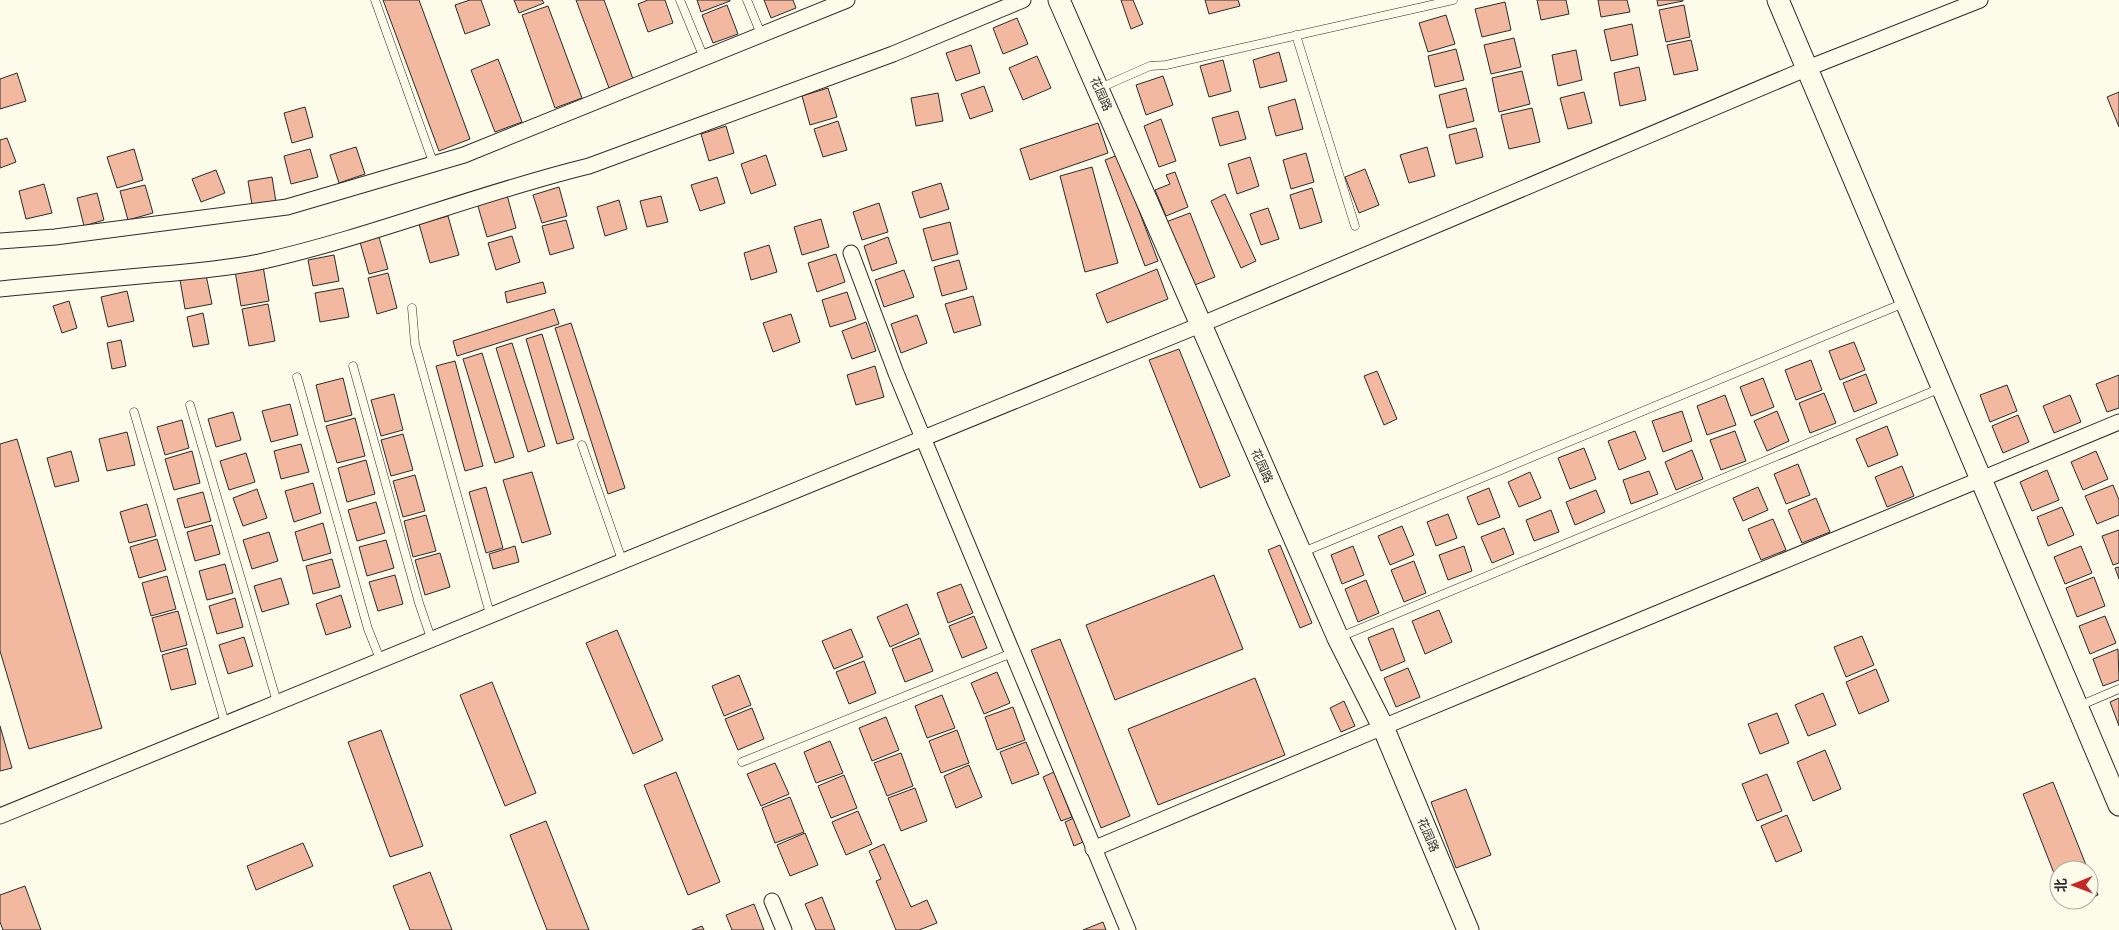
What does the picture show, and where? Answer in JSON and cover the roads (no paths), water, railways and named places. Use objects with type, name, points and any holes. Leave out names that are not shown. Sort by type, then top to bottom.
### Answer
[{"type":"street","points":[[0,241],[55,237],[287,207],[434,162],[464,155],[847,0]]},
{"type":"street","points":[[0,289],[192,271],[258,262],[382,228],[508,188],[590,166],[893,54],[1023,0]]},
{"type":"street","name":"花园路","points":[[1059,0],[1338,638],[1383,727],[1468,930]]},
{"type":"street","points":[[1778,0],[2119,805]]},
{"type":"street","points":[[0,816],[431,638],[1200,325],[1808,68],[1980,0]]},
{"type":"street","points":[[851,253],[923,438],[1128,930]]},
{"type":"street","points":[[1093,849],[2119,422]]},
{"type":"street","points":[[772,901],[784,930]]},
{"type":"lane","points":[[376,0],[434,162]]},
{"type":"lane","points":[[680,0],[704,58]]},
{"type":"lane","points":[[747,0],[761,34]]},
{"type":"lane","points":[[1098,88],[1150,66],[1166,65],[1453,0]]},
{"type":"lane","points":[[1296,35],[1355,226]]},
{"type":"lane","points":[[1301,553],[1906,303]]},
{"type":"lane","points":[[412,308],[415,344],[490,614]]},
{"type":"lane","points":[[353,366],[419,603],[431,638]]},
{"type":"lane","points":[[297,376],[368,629],[380,659]]},
{"type":"lane","points":[[1338,638],[1943,388]]},
{"type":"lane","points":[[190,405],[277,702]]},
{"type":"lane","points":[[134,412],[225,723]]},
{"type":"lane","points":[[582,445],[622,560]]},
{"type":"lane","points":[[742,762],[1012,652]]},
{"type":"lane","points":[[2077,707],[2119,689]]}]
